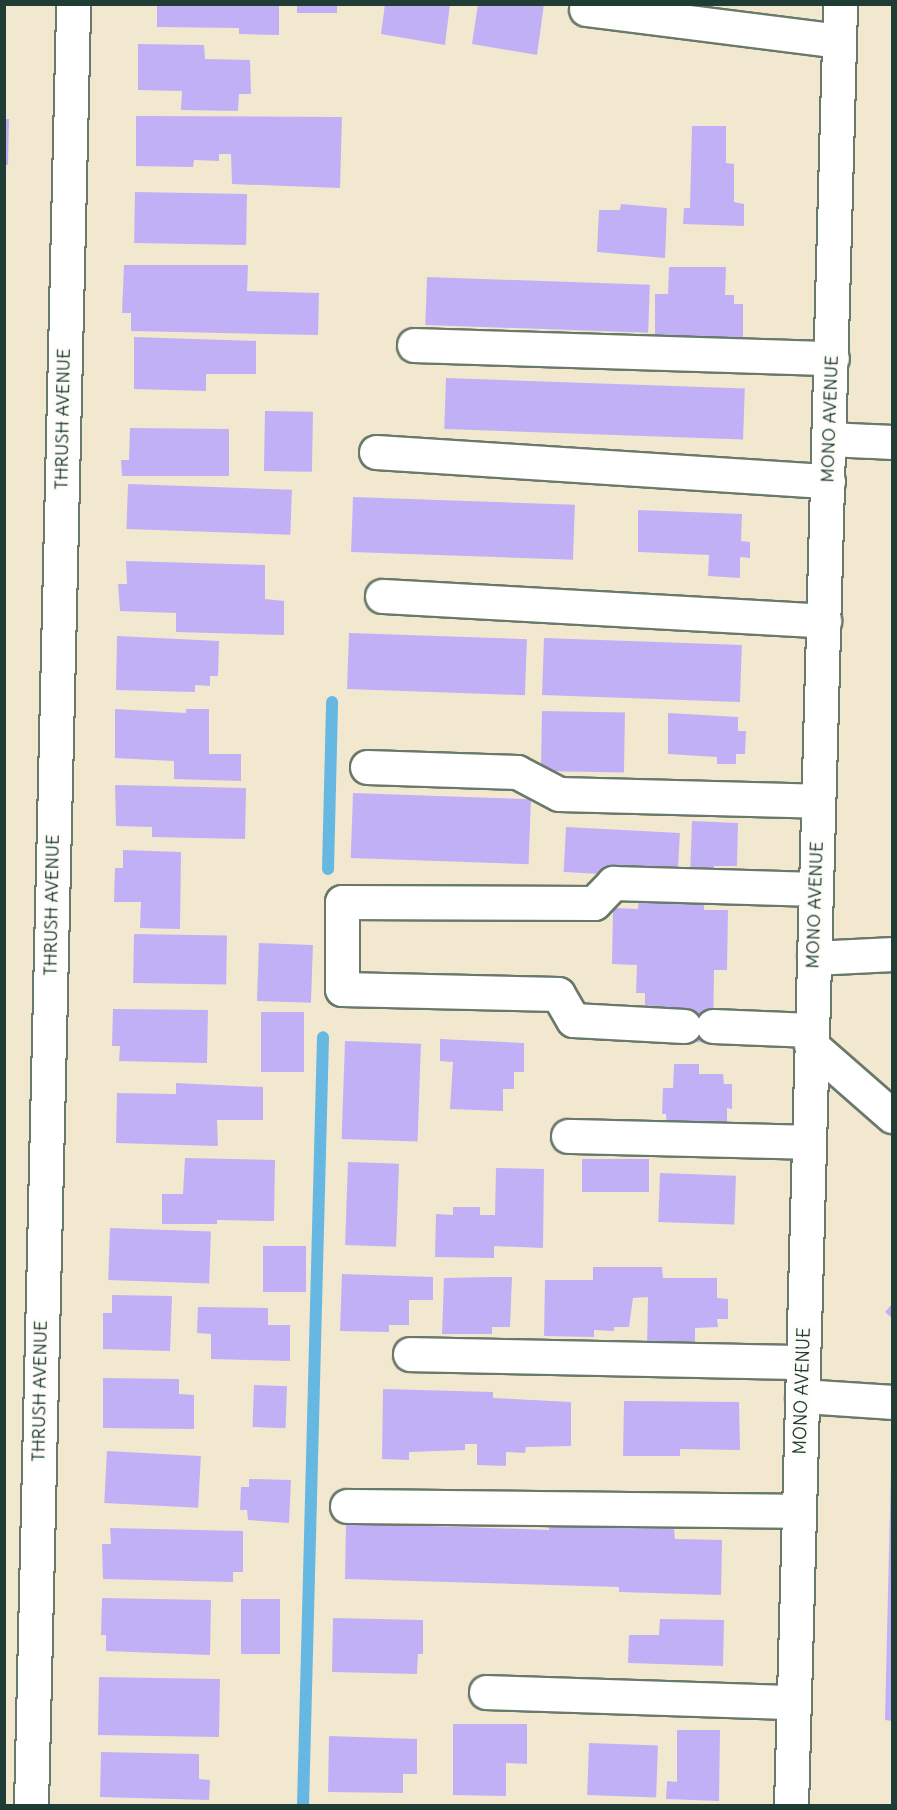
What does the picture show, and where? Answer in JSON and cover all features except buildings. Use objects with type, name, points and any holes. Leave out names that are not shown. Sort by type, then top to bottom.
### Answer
[{"type":"street","name":"THRUSH AVENUE","points":[[31,1806],[73,4]]},
{"type":"street","name":"MONO AVENUE","points":[[791,1806],[811,1038],[830,439],[840,4]]},
{"type":"street","points":[[586,9],[838,41]]},
{"type":"street","points":[[414,345],[832,358]]},
{"type":"street","points":[[830,439],[892,442]]},
{"type":"street","points":[[376,452],[828,481]]},
{"type":"street","points":[[382,596],[824,621]]},
{"type":"street","points":[[367,767],[517,772],[559,794],[818,801]]},
{"type":"street","points":[[816,889],[613,883],[594,903],[342,902],[342,989],[558,994],[573,1020],[699,1026],[811,1038],[892,1116]]},
{"type":"street","points":[[814,958],[892,954]]},
{"type":"street","points":[[568,1136],[809,1142]]},
{"type":"street","points":[[410,1354],[803,1362]]},
{"type":"street","points":[[802,1396],[892,1402]]},
{"type":"street","points":[[347,1506],[798,1511]]},
{"type":"street","points":[[486,1692],[794,1702]]},
{"type":"waterway","points":[[328,869],[332,702]]},
{"type":"waterway","points":[[303,1806],[323,1037]]}]
